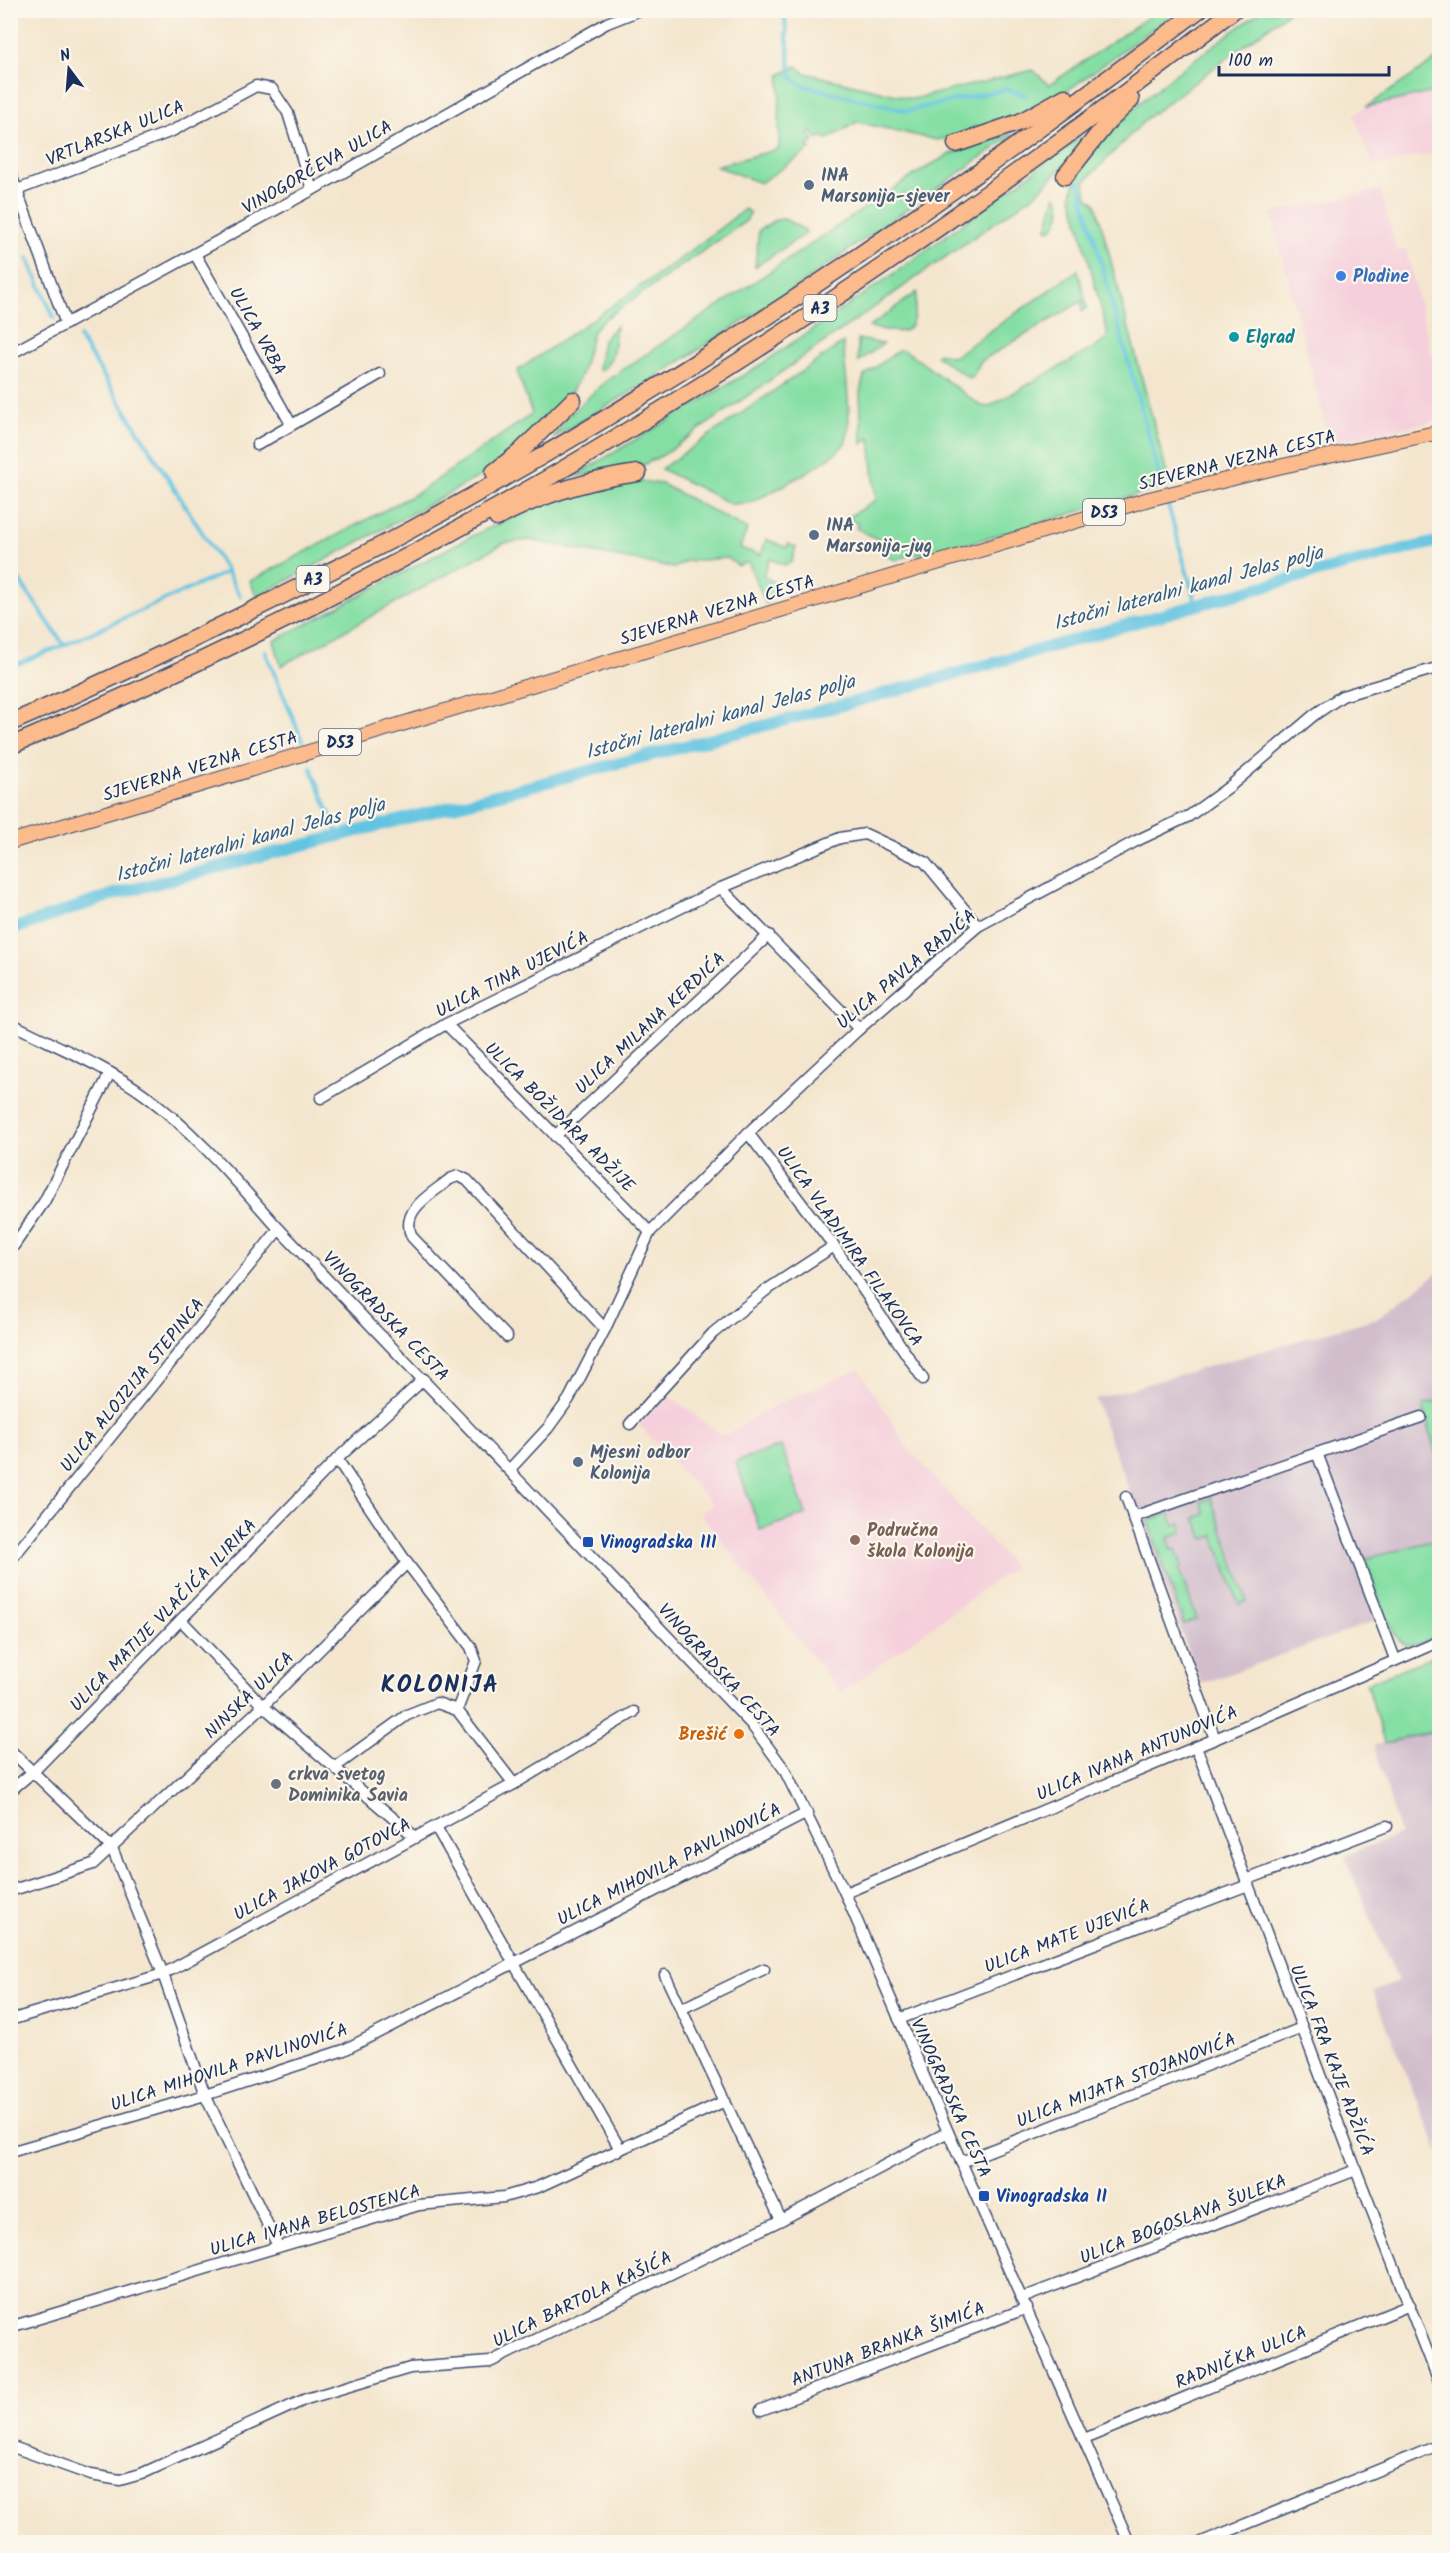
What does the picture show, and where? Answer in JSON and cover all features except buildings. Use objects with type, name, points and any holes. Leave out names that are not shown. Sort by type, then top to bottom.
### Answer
[{"type":"highway","name":"A3","points":[[10,723],[203,636],[424,523],[651,390],[780,309],[931,207],[1199,10]]},
{"type":"highway","name":"A3","points":[[10,746],[225,649],[404,557],[596,450],[770,341],[973,203],[1080,127],[1234,10]]},
{"type":"highway","points":[[1065,176],[1119,111],[1195,51],[1215,25]]},
{"type":"highway","points":[[956,144],[1009,126],[1046,109],[1110,66],[1136,52],[1148,49]]},
{"type":"highway","points":[[424,523],[444,502],[506,464],[573,400]]},
{"type":"highway","points":[[404,557],[433,553],[502,515],[554,491],[603,477],[638,473]]},
{"type":"main road","name":"SJEVERNA VEZNA CESTA","points":[[10,842],[1149,499],[1238,476],[1440,432]]},
{"type":"street","name":"VINOGORČEVA ULICA","points":[[10,354],[312,190],[607,23],[640,10]]},
{"type":"street","name":"VRTLARSKA ULICA","points":[[17,190],[172,131],[256,87],[272,90],[288,112],[312,190]]},
{"type":"street","points":[[10,172],[66,324]]},
{"type":"street","name":"ULICA VRBA","points":[[195,254],[291,424]]},
{"type":"street","points":[[257,445],[380,374]]},
{"type":"street","name":"ULICA PAVLA RADIĆA","points":[[510,1470],[548,1428],[569,1399],[605,1329],[650,1232],[748,1133],[859,1029],[978,926],[1136,841],[1189,816],[1229,787],[1314,715],[1342,696],[1440,667]]},
{"type":"street","name":"ULICA TINA UJEVIĆA","points":[[321,1098],[446,1024],[722,888],[840,838],[865,834],[925,862],[978,926]]},
{"type":"street","points":[[722,888],[859,1029]]},
{"type":"street","name":"ULICA MILANA KERDIĆA","points":[[555,1136],[769,934]]},
{"type":"street","name":"VINOGRADSKA CESTA","points":[[10,1023],[110,1073],[146,1096],[217,1160],[751,1724],[784,1769],[845,1893],[1129,2542]]},
{"type":"street","name":"ULICA BOŽIDARA ADŽIJE","points":[[446,1024],[650,1232]]},
{"type":"street","points":[[10,1251],[44,1202],[110,1073]]},
{"type":"street","name":"ULICA VLADIMIRA FILAKOVCA","points":[[748,1133],[834,1246],[923,1379]]},
{"type":"street","points":[[507,1337],[412,1237],[408,1227],[412,1211],[450,1179],[458,1176],[467,1180],[605,1329]]},
{"type":"street","name":"ULICA ALOJZIJA STEPINCA","points":[[10,1561],[279,1228]]},
{"type":"street","points":[[630,1424],[714,1333],[765,1291],[834,1246]]},
{"type":"street","name":"ULICA MATIJE VLAČIĆA ILIRIKA","points":[[10,1791],[34,1771],[337,1459],[424,1379]]},
{"type":"street","points":[[1133,1516],[1420,1417]]},
{"type":"street","points":[[1317,1453],[1395,1659]]},
{"type":"street","points":[[337,1459],[406,1563],[471,1647],[476,1661],[457,1710]]},
{"type":"street","points":[[1126,1497],[1215,1738]]},
{"type":"street","name":"NINSKA ULICA","points":[[10,1891],[93,1864],[263,1706],[406,1563]]},
{"type":"street","points":[[181,1620],[263,1706],[415,1837]]},
{"type":"street","name":"ULICA IVANA ANTUNOVIĆA","points":[[845,1893],[1196,1747],[1440,1641]]},
{"type":"street","points":[[335,1767],[407,1715],[437,1703],[457,1710],[514,1784]]},
{"type":"street","name":"ULICA JAKOVA GOTOVCA","points":[[10,2020],[163,1974],[514,1784],[634,1712]]},
{"type":"street","name":"ULICA FRA KAJE ADŽIĆA","points":[[1196,1747],[1356,2170],[1440,2384]]},
{"type":"street","points":[[10,1750],[112,1848],[163,1974],[205,2095],[278,2246]]},
{"type":"street","name":"ULICA MIHOVILA PAVLINOVIĆA","points":[[10,2152],[205,2095],[344,2050],[807,1813]]},
{"type":"street","name":"ULICA MATE UJEVIĆA","points":[[899,2019],[1388,1826]]},
{"type":"street","points":[[436,1827],[620,2150]]},
{"type":"street","points":[[681,2009],[764,1969]]},
{"type":"street","points":[[665,1975],[782,2220]]},
{"type":"street","name":"ULICA MIJATA STOJANOVIĆA","points":[[961,2162],[1302,2028]]},
{"type":"street","name":"ULICA IVANA BELOSTENCA","points":[[10,2327],[419,2205],[504,2197],[538,2187],[725,2101]]},
{"type":"street","name":"ULICA BARTOLA KAŠIĆA","points":[[10,2446],[91,2475],[120,2480],[141,2474],[306,2399],[410,2368],[490,2362],[782,2220],[948,2132]]},
{"type":"street","name":"ULICA BOGOSLAVA ŠULEKA","points":[[1024,2303],[1356,2170]]},
{"type":"street","name":"ANTUNA BRANKA ŠIMIĆA","points":[[761,2410],[1024,2303]]},
{"type":"street","name":"RADNIČKA ULICA","points":[[1084,2439],[1410,2306]]},
{"type":"street","points":[[1202,2542],[1440,2445]]},
{"type":"shaded area","points":[[1439,58],[1439,152],[1373,166],[1354,115]]},
{"type":"shaded area","points":[[1380,190],[1397,251],[1406,249],[1439,384],[1439,387],[1434,388],[1439,420],[1330,442],[1271,213]]},
{"type":"shaded area","points":[[1439,1272],[1439,1598],[1201,1684],[1095,1399],[1377,1318]]},
{"type":"shaded area","name":"Područna škola Kolonija","points":[[859,1369],[910,1451],[1014,1567],[841,1693],[700,1513],[713,1505],[639,1425],[668,1395],[723,1436],[778,1404]]},
{"type":"shaded area","points":[[1439,1728],[1439,2153],[1373,1992],[1398,1981],[1344,1856],[1400,1834],[1374,1745],[1428,1733]]},
{"type":"green space","points":[[1157,11],[1177,11],[1053,101],[970,134],[937,140],[857,122],[826,140],[822,136],[818,139],[812,132],[809,134],[814,141],[808,146],[811,149],[760,183],[716,166],[779,149],[780,75],[797,66],[805,73],[913,99],[1033,70],[1049,85]]},
{"type":"green space","points":[[1261,11],[1290,11],[1147,118],[1085,181],[1087,196],[1096,204],[1170,485],[936,553],[915,554],[895,560],[885,554],[888,553],[886,544],[856,528],[858,524],[847,518],[876,500],[870,438],[862,444],[860,392],[864,376],[899,350],[906,351],[981,406],[988,407],[1099,345],[1107,338],[1072,197],[1079,173],[1096,147],[1120,121],[1181,70]]},
{"type":"green space","points":[[1439,58],[1439,91],[1366,107]]},
{"type":"green space","points":[[1010,134],[1013,135],[786,294],[656,377],[553,438],[568,416],[606,381],[919,172],[948,155]]},
{"type":"green space","points":[[1081,137],[1086,142],[1037,193],[663,455],[643,465],[573,477],[757,367],[892,275]]},
{"type":"green space","points":[[1056,195],[1060,204],[1060,213],[1051,230],[1047,229]]},
{"type":"green space","points":[[745,209],[750,213],[746,221],[599,323],[593,331],[581,375],[566,401],[492,470],[257,597],[250,581],[419,492],[532,414],[517,371],[680,259]]},
{"type":"green space","points":[[784,219],[805,230],[806,233],[755,267],[759,230],[775,220]]},
{"type":"green space","points":[[1078,270],[1087,308],[1082,311],[1082,301],[981,361],[973,376],[969,378],[936,356],[939,353],[953,357]]},
{"type":"green space","points":[[917,292],[913,318],[907,329],[894,331],[869,327]]},
{"type":"green space","points":[[616,326],[611,357],[600,371],[598,369],[603,340]]},
{"type":"green space","points":[[858,339],[883,344],[858,362]]},
{"type":"green space","points":[[843,343],[849,410],[848,435],[839,450],[816,467],[748,503],[731,504],[661,469]]},
{"type":"green space","points":[[638,481],[662,484],[747,529],[740,548],[761,555],[766,539],[787,548],[788,544],[796,547],[792,562],[785,565],[770,559],[763,575],[776,584],[773,595],[766,604],[748,562],[738,566],[728,558],[686,561],[674,568],[529,540],[504,543],[281,666],[274,641],[470,537],[538,505],[577,491]]},
{"type":"green space","points":[[1439,1401],[1439,1479],[1437,1458],[1423,1405]]},
{"type":"green space","points":[[781,1446],[806,1514],[760,1530],[736,1462]]},
{"type":"green space","points":[[1211,1498],[1247,1601],[1239,1604],[1214,1536],[1204,1539],[1195,1518],[1205,1514],[1201,1502]]},
{"type":"green space","points":[[1170,1513],[1174,1525],[1181,1523],[1183,1530],[1168,1538],[1172,1550],[1176,1549],[1182,1567],[1179,1569],[1197,1619],[1184,1624],[1148,1521]]},
{"type":"green space","points":[[1439,1539],[1439,1635],[1408,1646],[1402,1643],[1389,1622],[1365,1559]]},
{"type":"green space","points":[[1439,1654],[1439,1728],[1428,1733],[1384,1743],[1367,1683]]},
{"type":"waterway","points":[[784,10],[791,75],[802,85],[907,111],[1006,89],[1025,95]]},
{"type":"waterway","points":[[1079,182],[1162,485]]},
{"type":"waterway","points":[[28,258],[54,318]]},
{"type":"waterway","points":[[79,337],[240,596]]},
{"type":"waterway","points":[[1168,505],[1196,604]]},
{"type":"waterway","name":"Istočni lateralni kanal Jelas polja","points":[[10,930],[115,894],[835,707],[1288,580],[1440,541]]},
{"type":"waterway","points":[[10,567],[64,645]]},
{"type":"waterway","points":[[10,667],[227,572]]},
{"type":"waterway","points":[[265,651],[302,740]]},
{"type":"waterway","points":[[311,768],[338,834]]},
{"type":"place","name":"INA Marsonija-sjever","points":[[809,185]]},
{"type":"place","name":"Plodine","points":[[1341,276]]},
{"type":"place","name":"Elgrad","points":[[1234,337]]},
{"type":"place","name":"INA Marsonija-jug","points":[[814,535]]},
{"type":"place","name":"Mjesni odbor Kolonija","points":[[578,1462]]},
{"type":"place","name":"Područna škola Kolonija","points":[[855,1540]]},
{"type":"place","name":"Vinogradska III","points":[[588,1542]]},
{"type":"place","name":"Brešić","points":[[739,1734]]},
{"type":"place","name":"crkva svetog Dominika Savia","points":[[276,1784]]},
{"type":"place","name":"Vinogradska II","points":[[984,2196]]},
{"type":"district","name":"KOLONIJA","points":[[440,1684]]}]
